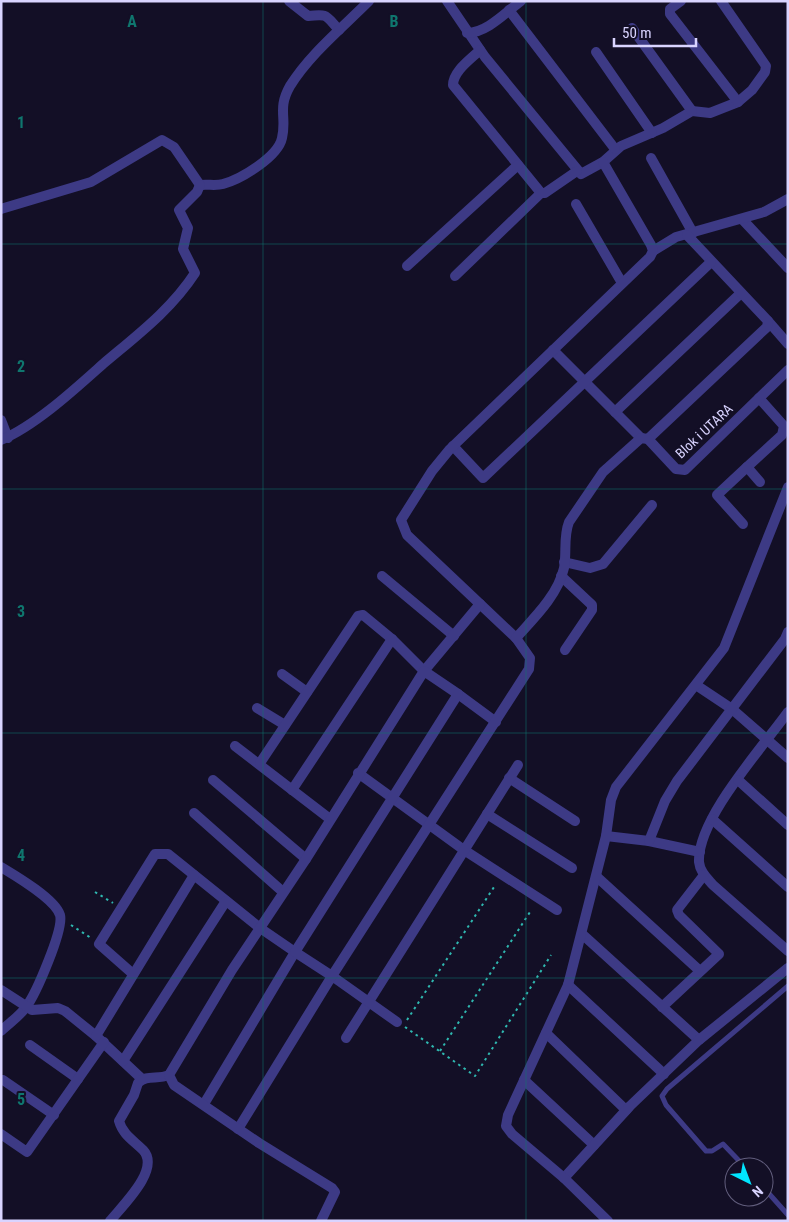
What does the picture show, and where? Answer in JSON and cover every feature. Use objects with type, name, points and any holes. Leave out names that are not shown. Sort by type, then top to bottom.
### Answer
[{"type":"street","points":[[288,1],[308,16],[325,15],[339,30]]},
{"type":"street","points":[[200,185],[217,185],[244,176],[276,150],[282,138],[281,114],[286,94],[309,62],[369,1]]},
{"type":"street","points":[[446,1],[480,50],[581,174],[589,172],[615,150],[652,133],[692,111],[710,113],[738,102],[752,90],[765,72],[766,66],[721,1]]},
{"type":"street","points":[[467,33],[474,33],[484,28],[521,1]]},
{"type":"street","points":[[681,1],[670,9],[670,14],[738,102]]},
{"type":"street","points":[[509,10],[615,150]]},
{"type":"street","points":[[632,28],[692,111]]},
{"type":"street","points":[[480,50],[457,73],[453,79],[453,85],[541,193]]},
{"type":"street","points":[[596,52],[652,133]]},
{"type":"street","points":[[1,209],[91,182],[162,140],[167,141],[174,147],[200,185]]},
{"type":"street","points":[[651,158],[690,234],[711,262],[788,344]]},
{"type":"street","points":[[603,162],[653,251]]},
{"type":"street","points":[[407,266],[518,165]]},
{"type":"street","points":[[455,276],[541,193],[544,193],[578,171]]},
{"type":"street","points":[[1,420],[4,439],[82,382],[146,328],[182,294],[196,273],[183,249],[188,228],[179,210],[197,192],[200,185]]},
{"type":"street","points":[[576,204],[622,283]]},
{"type":"street","points":[[238,1129],[332,976],[382,901],[428,824],[529,669],[530,658],[516,638],[407,535],[400,520],[432,471],[453,446],[650,257],[653,251],[676,237],[786,205]]},
{"type":"street","points":[[742,218],[788,268]]},
{"type":"street","points":[[453,446],[483,478],[711,262]]},
{"type":"street","points":[[615,412],[741,293]]},
{"type":"street","points":[[516,638],[550,599],[561,576],[564,562],[565,530],[603,472],[644,439],[761,334],[768,321]]},
{"type":"street","points":[[553,350],[644,439]]},
{"type":"street","name":"Blok i UTARA","points":[[644,439],[676,469],[685,470],[788,370]]},
{"type":"street","points":[[743,524],[717,495],[782,435],[784,426],[759,398]]},
{"type":"street","points":[[747,467],[760,482]]},
{"type":"street","points":[[608,1221],[506,1126],[508,1115],[568,985],[572,963],[582,934],[606,836],[611,800],[616,788],[724,648],[788,488]]},
{"type":"street","points":[[564,562],[590,568],[602,564],[652,505]]},
{"type":"street","points":[[382,576],[454,636]]},
{"type":"street","points":[[561,576],[592,605],[592,610],[566,650]]},
{"type":"street","points":[[168,1075],[424,670],[480,604]]},
{"type":"street","points":[[260,763],[358,616],[363,615],[392,639],[424,670],[496,722]]},
{"type":"street","points":[[649,841],[665,801],[677,781],[788,632]]},
{"type":"street","points":[[292,790],[392,639]]},
{"type":"street","points":[[282,674],[307,692]]},
{"type":"street","points":[[696,685],[732,709],[788,758]]},
{"type":"street","points":[[204,1104],[295,952],[458,694]]},
{"type":"street","points":[[257,708],[285,726]]},
{"type":"street","points":[[788,712],[721,801],[700,852],[700,863],[704,875],[788,951]]},
{"type":"street","points":[[236,746],[330,819]]},
{"type":"street","points":[[346,1038],[518,765]]},
{"type":"street","points":[[358,773],[464,850],[557,910]]},
{"type":"street","points":[[509,778],[575,821]]},
{"type":"street","points":[[213,780],[306,859]]},
{"type":"street","points":[[738,780],[788,825]]},
{"type":"street","points":[[194,813],[283,892]]},
{"type":"street","points":[[487,814],[572,868]]},
{"type":"street","points":[[712,819],[788,887]]},
{"type":"street","points":[[606,836],[649,841],[700,852]]},
{"type":"street","points":[[133,974],[99,944],[155,854],[168,854],[260,928],[397,1022]]},
{"type":"street","points":[[1,867],[55,906],[60,916],[60,927],[40,983],[26,1008],[1,1031]]},
{"type":"street","points":[[1,1134],[27,1152],[78,1079],[133,974],[194,875]]},
{"type":"street","points":[[662,1007],[718,954],[679,915],[677,910],[704,875]]},
{"type":"street","points":[[596,877],[700,971]]},
{"type":"street","points":[[123,1061],[226,901]]},
{"type":"street","points":[[582,934],[699,1040]]},
{"type":"street","points":[[564,1178],[626,1110],[699,1040],[788,968]]},
{"type":"street","points":[[568,985],[664,1074]]},
{"type":"street","points":[[1,990],[26,1008],[38,1011],[58,1008],[100,1039],[142,1078]]},
{"type":"street","points":[[546,1033],[626,1110]]},
{"type":"street","points":[[30,1045],[78,1079]]},
{"type":"street","points":[[110,1221],[130,1197],[147,1171],[150,1162],[147,1155],[126,1136],[119,1120],[142,1078],[168,1075]]},
{"type":"street","points":[[168,1075],[174,1085],[238,1129],[332,1188],[336,1192],[321,1221]]},
{"type":"street","points":[[3,1080],[54,1114]]},
{"type":"street","points":[[524,1080],[594,1145]]},
{"type":"lane","points":[[737,1157],[726,1145],[721,1144],[712,1151],[706,1151],[664,1103],[662,1096],[667,1089],[788,986]]},
{"type":"lane","points":[[774,1199],[788,1215]]},
{"type":"path","points":[[499,880],[403,1027],[475,1076],[551,955]]},
{"type":"path","points":[[95,892],[121,909]]},
{"type":"path","points":[[440,1052],[530,912]]},
{"type":"path","points":[[71,925],[99,944]]}]
